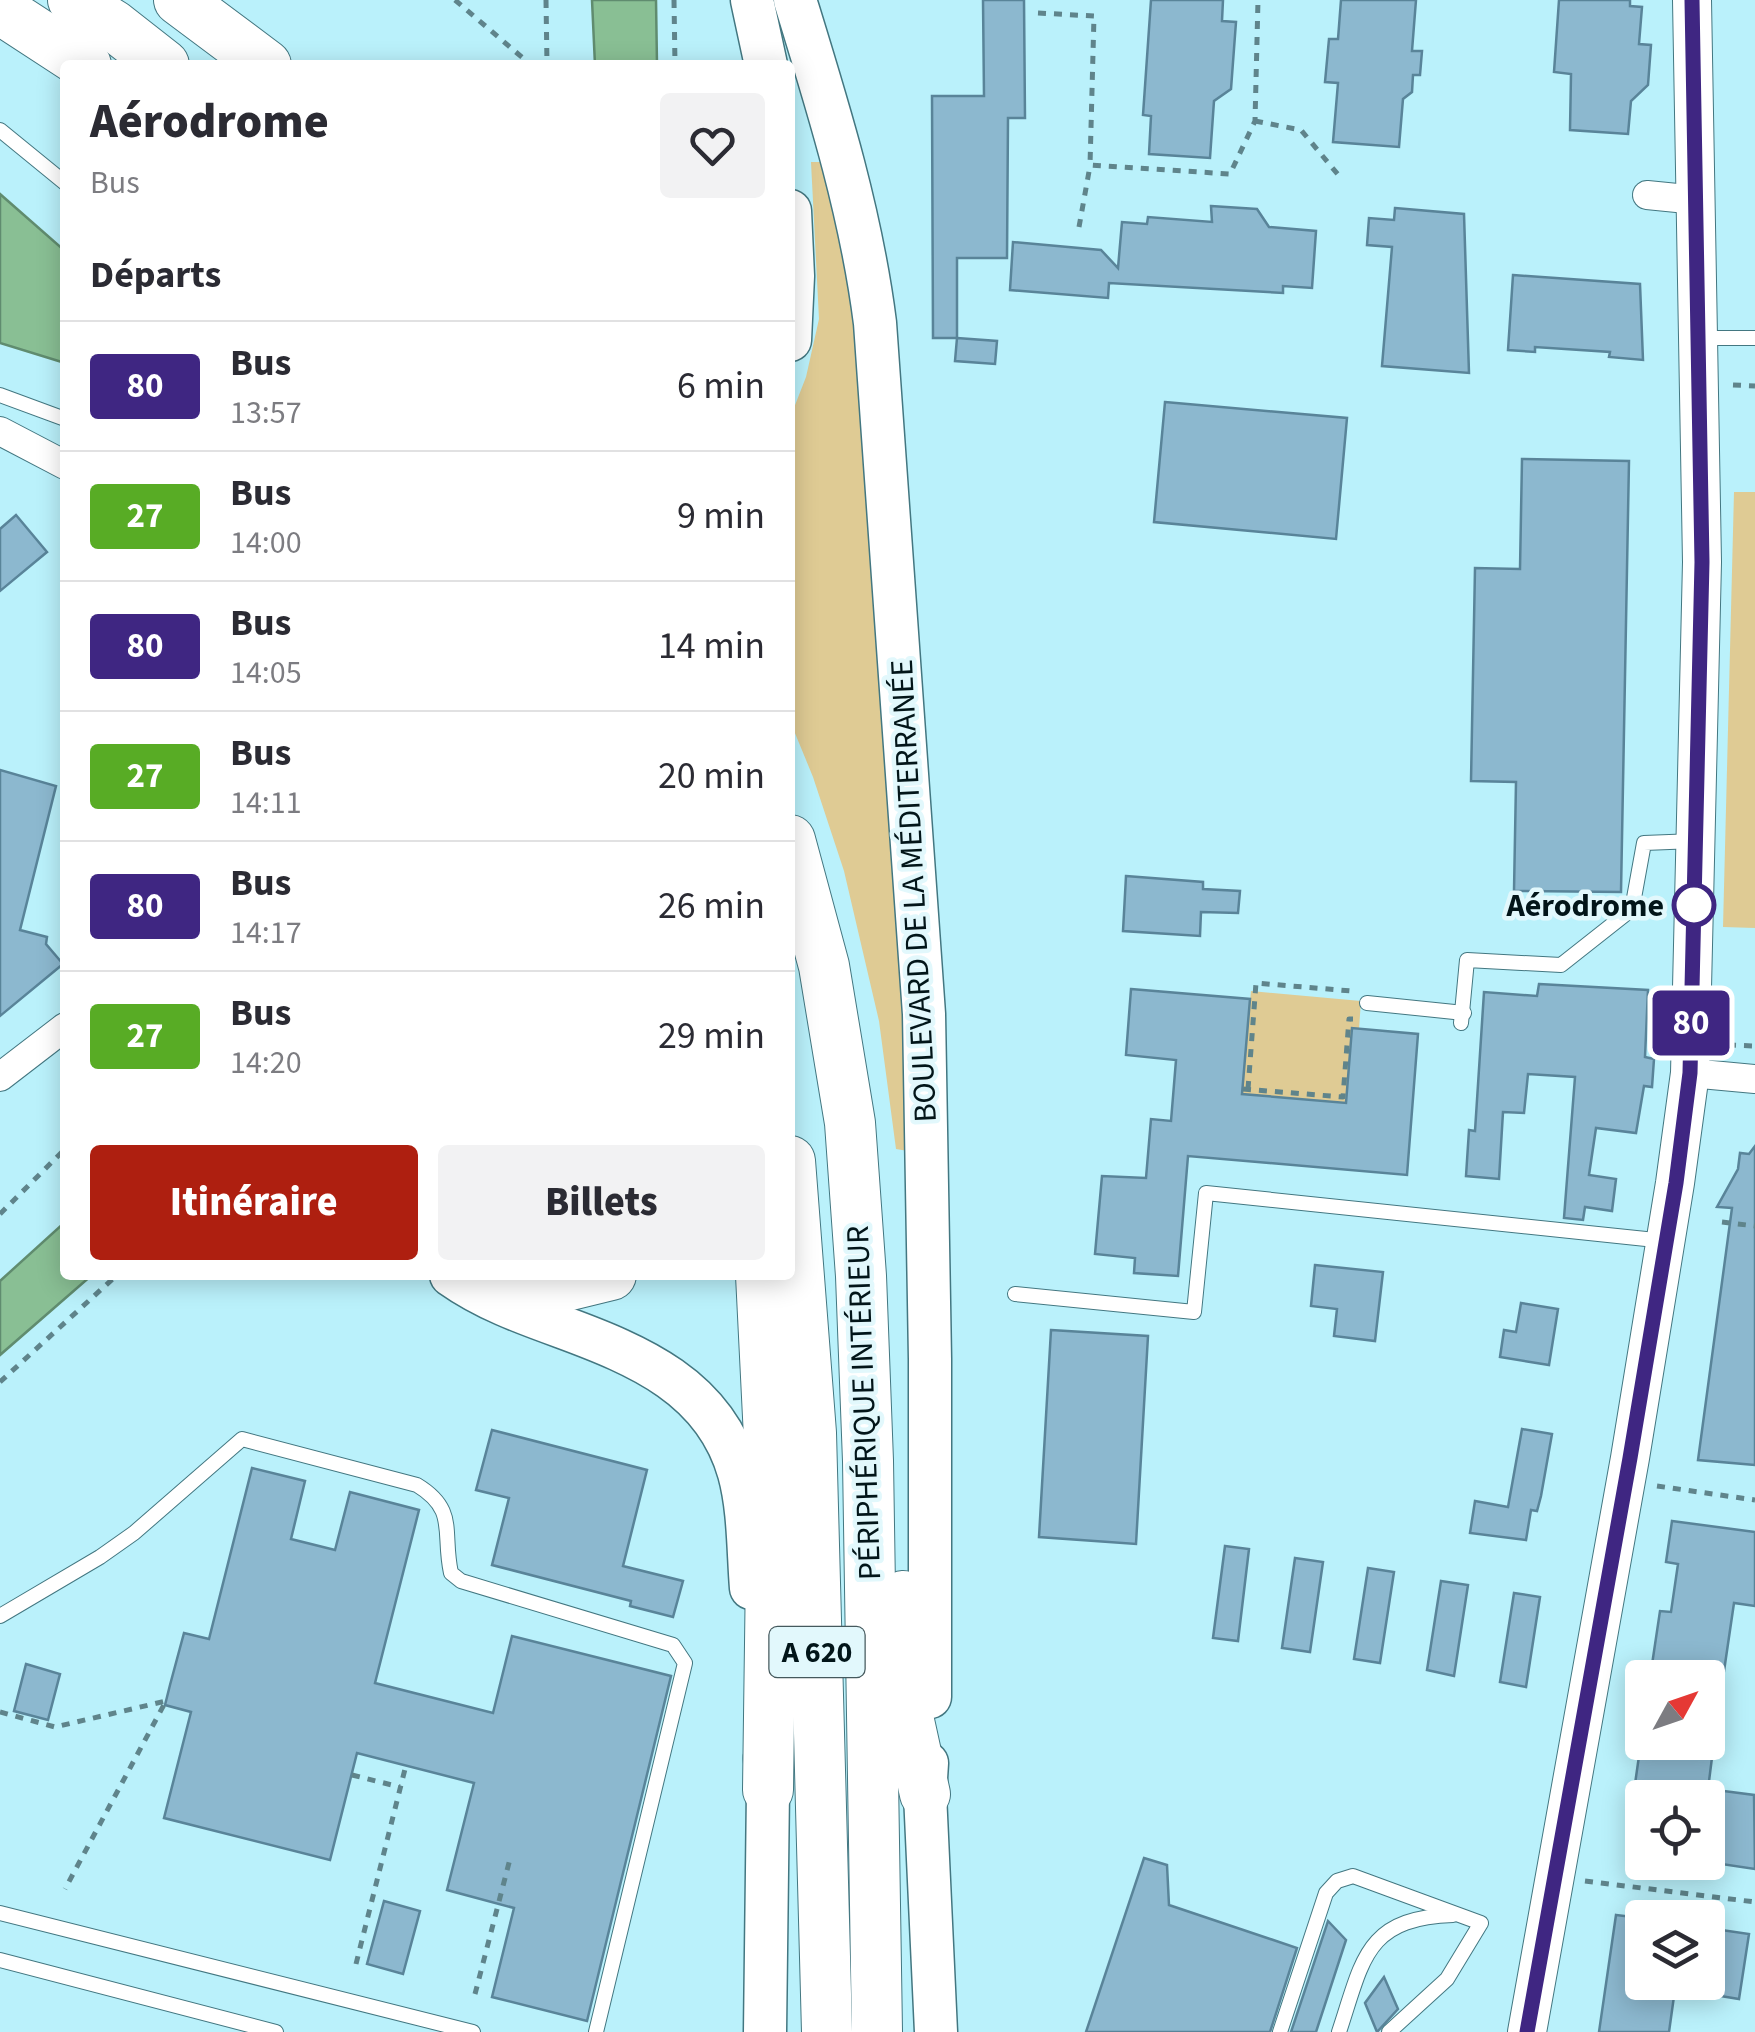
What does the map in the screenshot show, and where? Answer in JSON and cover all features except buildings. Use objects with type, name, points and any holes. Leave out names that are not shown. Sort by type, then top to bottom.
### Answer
[{"type":"highway","points":[[73,0],[158,60]]},
{"type":"highway","points":[[180,0],[259,60]]},
{"type":"highway","points":[[0,9],[78,60]]},
{"type":"highway","name":"PÉRIPHÉRIQUE INTÉRIEUR","points":[[795,859],[824,966],[850,1122],[861,1276],[878,2032]]},
{"type":"highway","name":"A 620","points":[[795,1222],[812,1433],[826,2032]]},
{"type":"highway","points":[[861,1276],[891,1353],[909,1722],[926,1794]]},
{"type":"highway","points":[[519,1280],[562,1287],[591,1280]]},
{"type":"highway","points":[[761,1280],[772,1498],[768,1790]]},
{"type":"main road","points":[[752,0],[765,60]]},
{"type":"main road","name":"BOULEVARD DE LA MÉDITERRANÉE","points":[[795,0],[840,146],[867,261],[901,667],[924,1014],[930,1398],[930,1713],[926,1794],[936,2032]]},
{"type":"main road","points":[[459,1280],[498,1303],[632,1353],[677,1380],[712,1415],[739,1473],[768,1790],[765,2032]]},
{"type":"street","points":[[1527,2032],[1628,1470],[1690,1073],[1702,562],[1692,0]]},
{"type":"street","points":[[1646,196],[1697,200]]},
{"type":"street","points":[[0,431],[54,459]]},
{"type":"street","points":[[0,1077],[60,1031]]},
{"type":"street","points":[[1690,1073],[1755,1080]]},
{"type":"lane","points":[[0,130],[60,179]]},
{"type":"lane","points":[[1699,338],[1755,338]]},
{"type":"lane","points":[[0,395],[60,417]]},
{"type":"lane","points":[[1367,1003],[1462,1018],[1466,960],[1562,966],[1632,909],[1644,843],[1696,841]]},
{"type":"lane","points":[[1014,1294],[1194,1312],[1206,1193],[1666,1241]]},
{"type":"lane","points":[[0,1616],[134,1533],[242,1438],[418,1485],[436,1496],[445,1509],[447,1555],[451,1572],[461,1581],[673,1646],[685,1663],[601,2031]]},
{"type":"lane","points":[[1280,2032],[1326,1893],[1336,1881],[1353,1876],[1481,1923],[1447,1980],[1389,2032]]},
{"type":"lane","points":[[0,1913],[473,2032]]},
{"type":"lane","points":[[1339,2032],[1363,1961],[1380,1935],[1406,1921],[1458,1914]]},
{"type":"lane","points":[[0,1960],[240,2027],[276,2032]]},
{"type":"path","points":[[455,0],[525,60]]},
{"type":"path","points":[[546,0],[548,60]]},
{"type":"path","points":[[674,0],[675,60]]},
{"type":"path","points":[[1090,165],[1230,174],[1255,121],[1258,0]]},
{"type":"path","points":[[1038,13],[1094,16],[1090,165],[1079,227]]},
{"type":"path","points":[[1255,121],[1301,130],[1340,177]]},
{"type":"path","points":[[1350,991],[1256,983],[1245,1089],[1343,1097],[1349,1019],[1368,1020]]},
{"type":"path","points":[[1719,1045],[1755,1046]]},
{"type":"path","points":[[0,1214],[60,1154]]},
{"type":"path","points":[[1722,1222],[1755,1226]]},
{"type":"path","points":[[0,1382],[112,1280]]},
{"type":"path","points":[[1652,1486],[1755,1500]]},
{"type":"path","points":[[0,1712],[54,1727],[166,1701],[65,1889]]},
{"type":"path","points":[[356,1964],[406,1766]]},
{"type":"path","points":[[352,1775],[400,1787]]},
{"type":"path","points":[[474,1994],[511,1855]]},
{"type":"path","points":[[1577,1880],[1755,1902]]},
{"type":"shaded area","points":[[592,0],[656,0],[657,60],[595,60]]},
{"type":"shaded area","points":[[811,162],[821,162],[855,297],[903,976],[908,1151],[896,1149],[879,1021],[844,871],[795,733],[795,405],[806,377],[819,319]]},
{"type":"shaded area","points":[[0,194],[60,247],[60,361],[0,343]]},
{"type":"shaded area","points":[[1734,492],[1755,492],[1755,928],[1723,927]]},
{"type":"shaded area","points":[[1251,991],[1361,1001],[1359,1029],[1352,1029],[1346,1103],[1242,1094]]},
{"type":"shaded area","points":[[60,1227],[60,1280],[86,1280],[0,1355],[0,1281]]},
{"type":"bus line","name":"80","points":[[1527,2032],[1630,1458],[1676,1183],[1690,1073],[1702,562],[1692,0]]},
{"type":"place","name":"Aérodrome","points":[[1694,905]]}]
